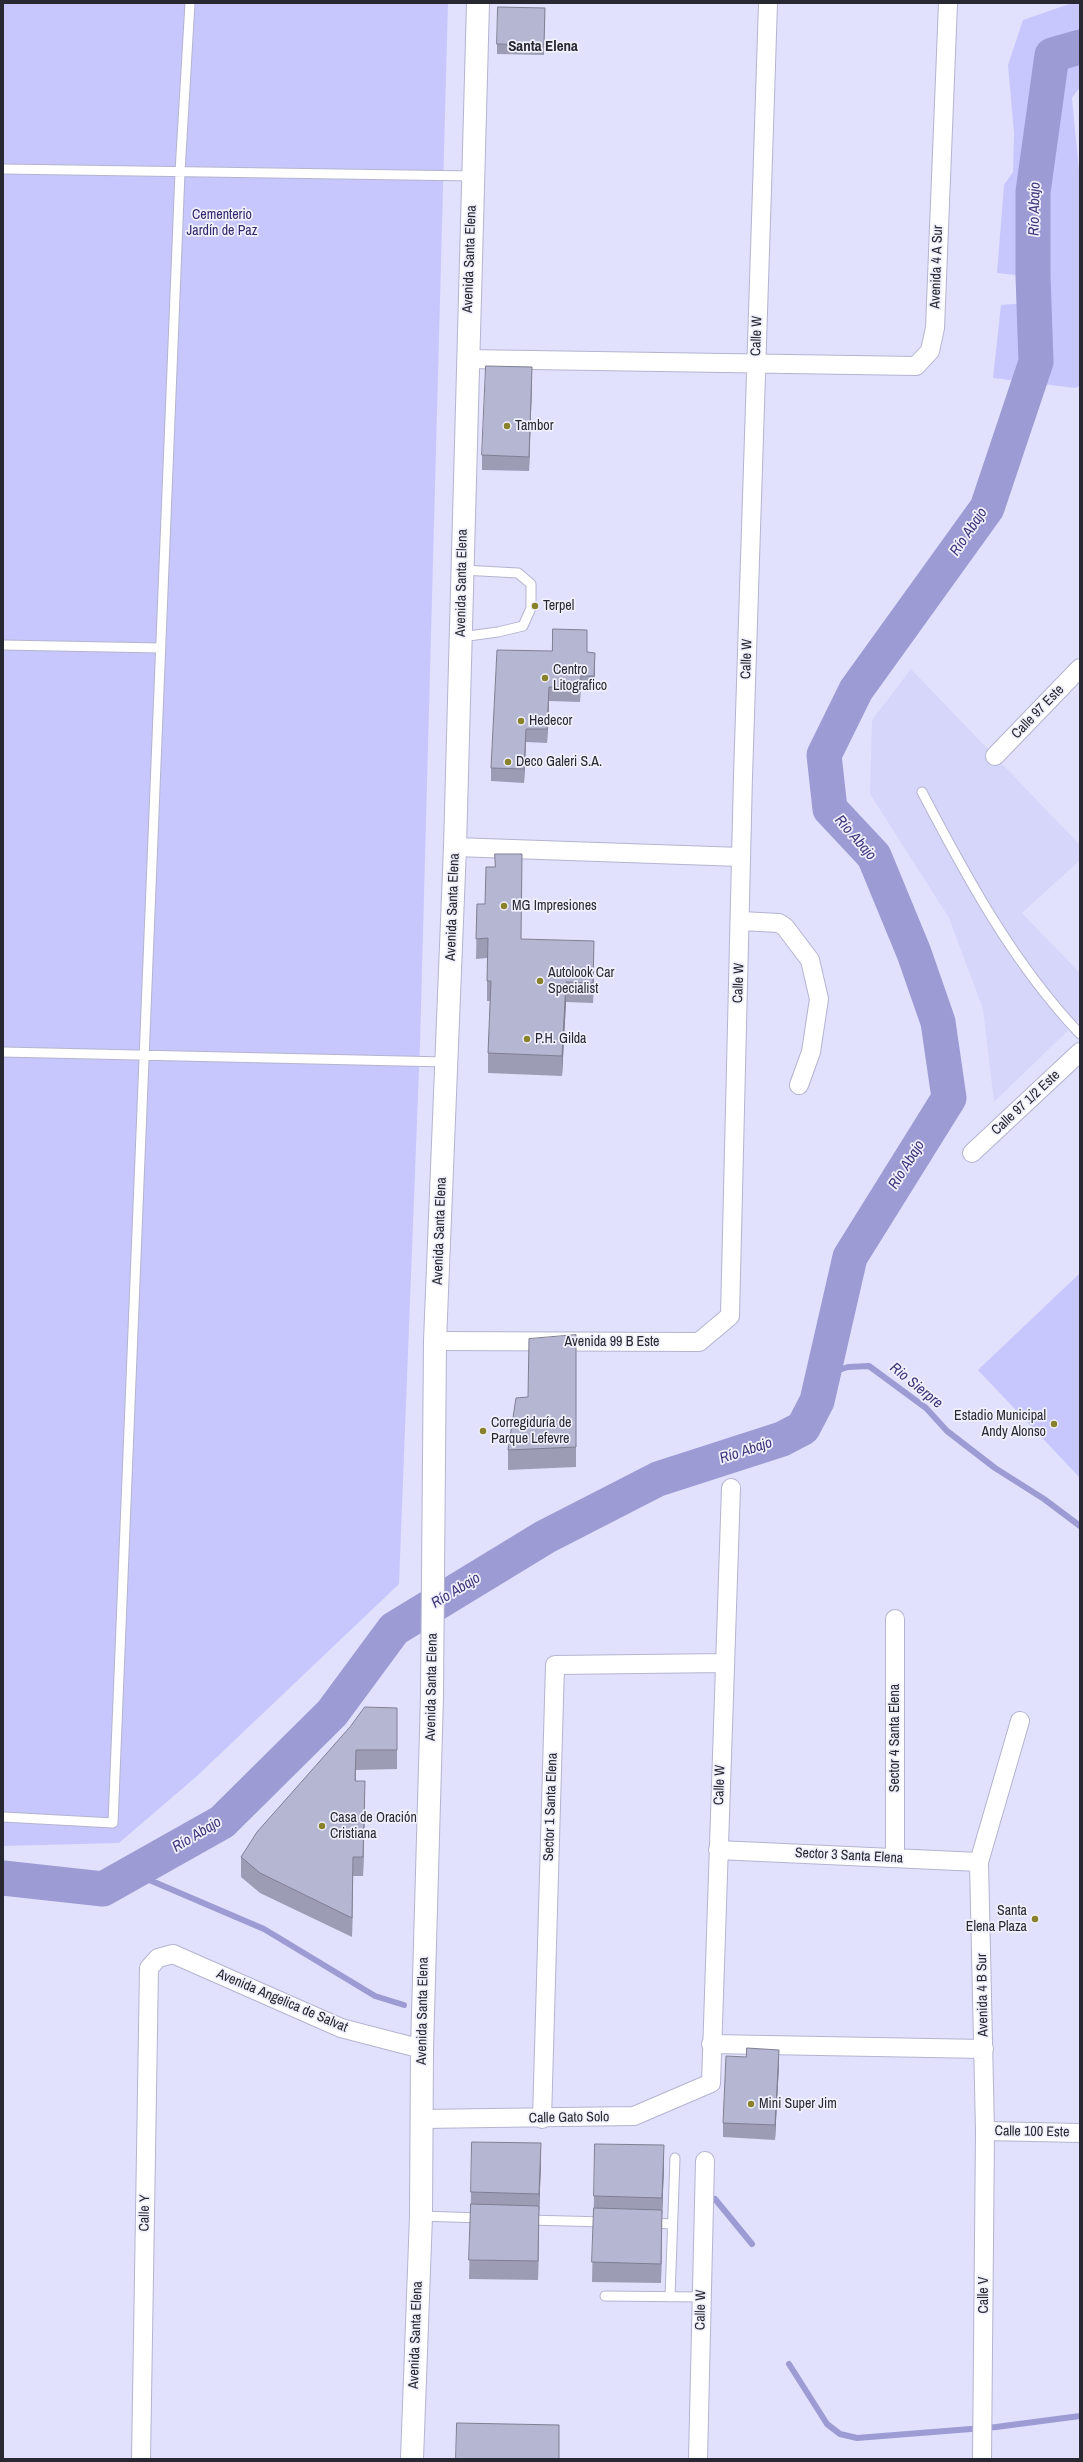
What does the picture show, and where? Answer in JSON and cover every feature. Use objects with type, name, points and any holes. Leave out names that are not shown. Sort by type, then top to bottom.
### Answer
[{"type":"street","name":"Avenida Santa Elena","points":[[412,2459],[420,2216],[422,2049],[432,1696],[435,1341],[455,847],[478,3]]},
{"type":"street","name":"Calle W","points":[[730,1316],[741,921],[741,857],[768,3]]},
{"type":"street","name":"Avenida 4 A Sur","points":[[468,359],[916,366],[930,351],[935,328],[948,3]]},
{"type":"street","name":"Calle 97 Este","points":[[995,756],[1080,668]]},
{"type":"street","points":[[455,847],[741,857]]},
{"type":"street","points":[[741,921],[779,923],[785,927],[810,960],[819,999],[811,1052],[799,1085]]},
{"type":"street","name":"Calle 97 1/2 Este","points":[[972,1154],[1080,1052]]},
{"type":"street","name":"Avenida 99 B Este","points":[[435,1341],[698,1342],[730,1316]]},
{"type":"street","name":"Calle W","points":[[711,2083],[711,2044],[731,1488]]},
{"type":"street","name":"Sector 4 Santa Elena","points":[[895,1619],[895,1858]]},
{"type":"street","name":"Sector 1 Santa Elena","points":[[542,2119],[555,1665],[724,1663]]},
{"type":"street","name":"Avenida 4 B Sur","points":[[985,2131],[979,1862],[1020,1721]]},
{"type":"street","name":"Sector 3 Santa Elena","points":[[718,1850],[979,1862]]},
{"type":"street","name":"Avenida Angelica de Salvat","points":[[149,1968],[158,1958],[173,1954],[341,2028],[422,2049]]},
{"type":"street","name":"Calle Y","points":[[141,2459],[149,1968]]},
{"type":"street","points":[[711,2044],[984,2049]]},
{"type":"street","name":"Calle Gato Solo","points":[[421,2120],[542,2119],[634,2116],[711,2083]]},
{"type":"street","name":"Calle 100 Este","points":[[985,2131],[1080,2133]]},
{"type":"street","name":"Calle V","points":[[982,2459],[985,2131]]},
{"type":"street","name":"Calle W","points":[[698,2459],[705,2161]]},
{"type":"lane","points":[[3,1817],[113,1823],[180,172],[190,3]]},
{"type":"lane","points":[[3,169],[473,176]]},
{"type":"lane","points":[[461,637],[498,632],[523,626],[531,608],[531,584],[518,573],[462,570]]},
{"type":"lane","points":[[3,645],[161,648]]},
{"type":"lane","points":[[922,792],[996,926],[1047,999],[1080,1034]]},
{"type":"lane","points":[[3,1052],[446,1062]]},
{"type":"lane","points":[[670,2297],[675,2158]]},
{"type":"lane","points":[[420,2216],[491,2218]]},
{"type":"lane","points":[[515,2219],[617,2222]]},
{"type":"lane","points":[[641,2223],[672,2224]]},
{"type":"lane","points":[[605,2296],[702,2297]]},
{"type":"shaded area","points":[[911,669],[1080,845],[1080,860],[1022,913],[1080,973],[1080,1019],[994,1102],[983,1009],[949,918],[870,794],[872,720]]},
{"type":"green space","name":"Cementerio Jardín de Paz","points":[[3,3],[448,3],[420,1044],[399,1584],[197,1776],[119,1843],[3,1846]]},
{"type":"green space","points":[[1072,3],[1080,3],[1080,87],[1072,98],[1080,181],[1080,386],[1075,388],[993,378],[1001,305],[1025,303],[1024,276],[997,273],[1004,185],[1013,172],[1014,133],[1008,65],[1023,20]]},
{"type":"green space","name":"Estadio Municipal Andy Alonso","points":[[1080,1273],[1080,1478],[978,1370]]},
{"type":"building","points":[[498,7],[545,8],[544,45],[497,44]]},
{"type":"building","name":"Tambor","points":[[486,366],[532,367],[529,457],[482,455]]},
{"type":"building","points":[[553,629],[587,630],[587,652],[595,653],[594,676],[581,676],[580,688],[549,687],[547,729],[526,729],[524,769],[491,768],[497,650],[552,651]]},
{"type":"building","points":[[495,854],[522,854],[521,939],[594,941],[593,983],[566,982],[562,1056],[488,1053],[491,981],[487,981],[488,938],[476,939],[477,904],[485,904],[486,867],[495,867]]},
{"type":"building","points":[[576,1335],[576,1447],[508,1450],[516,1398],[528,1397],[529,1339]]},
{"type":"building","name":"Casa de Oración Cristiana","points":[[365,1707],[397,1708],[397,1750],[356,1750],[355,1781],[365,1781],[363,1857],[353,1857],[352,1918],[260,1873],[241,1857],[257,1832],[350,1727]]},
{"type":"building","name":"Mini Super Jim","points":[[747,2048],[779,2050],[775,2125],[723,2123],[726,2056],[746,2057]]},
{"type":"building","points":[[472,2142],[541,2143],[539,2194],[471,2192]]},
{"type":"building","points":[[595,2144],[664,2145],[662,2198],[594,2196]]},
{"type":"building","points":[[471,2204],[539,2206],[538,2261],[469,2260]]},
{"type":"building","points":[[594,2208],[662,2210],[661,2264],[592,2262]]},
{"type":"building","points":[[457,2423],[559,2425],[559,2459],[456,2459]]},
{"type":"waterway","name":"Río Abajo","points":[[3,1878],[103,1889],[222,1822],[332,1713],[394,1629],[545,1537],[658,1479],[782,1439],[803,1428],[817,1401],[850,1257],[949,1098],[938,1022],[914,953],[874,856],[830,809],[824,755],[856,690],[987,508],[1036,362],[1033,276],[1033,192],[1052,55],[1080,47]]},
{"type":"waterway","name":"Rio Sierpre","points":[[823,1375],[848,1367],[869,1366],[926,1408],[947,1431],[995,1468],[1044,1499],[1080,1526]]},
{"type":"waterway","points":[[133,1873],[264,1929],[375,1996],[404,2005]]},
{"type":"waterway","points":[[715,2199],[752,2244]]},
{"type":"waterway","points":[[789,2364],[827,2424],[840,2434],[857,2438],[996,2427],[1080,2416]]},
{"type":"place","name":"Tambor","points":[[507,426]]},
{"type":"place","name":"Terpel","points":[[535,606]]},
{"type":"place","name":"Centro Litografico","points":[[545,678]]},
{"type":"place","name":"Hedecor","points":[[521,721]]},
{"type":"place","name":"Deco Galeri S.A.","points":[[508,762]]},
{"type":"place","name":"MG Impresiones","points":[[504,906]]},
{"type":"place","name":"Autolook Car Specialist","points":[[540,981]]},
{"type":"place","name":"P.H. Gilda","points":[[527,1039]]},
{"type":"place","name":"Estadio Municipal Andy Alonso","points":[[1054,1424]]},
{"type":"place","name":"Corregiduría de Parque Lefevre","points":[[483,1431]]},
{"type":"place","name":"Casa de Oración Cristiana","points":[[322,1826]]},
{"type":"place","name":"Santa Elena Plaza","points":[[1035,1919]]},
{"type":"place","name":"Mini Super Jim","points":[[751,2104]]},
{"type":"district","name":"Santa Elena","points":[[543,47]]}]
